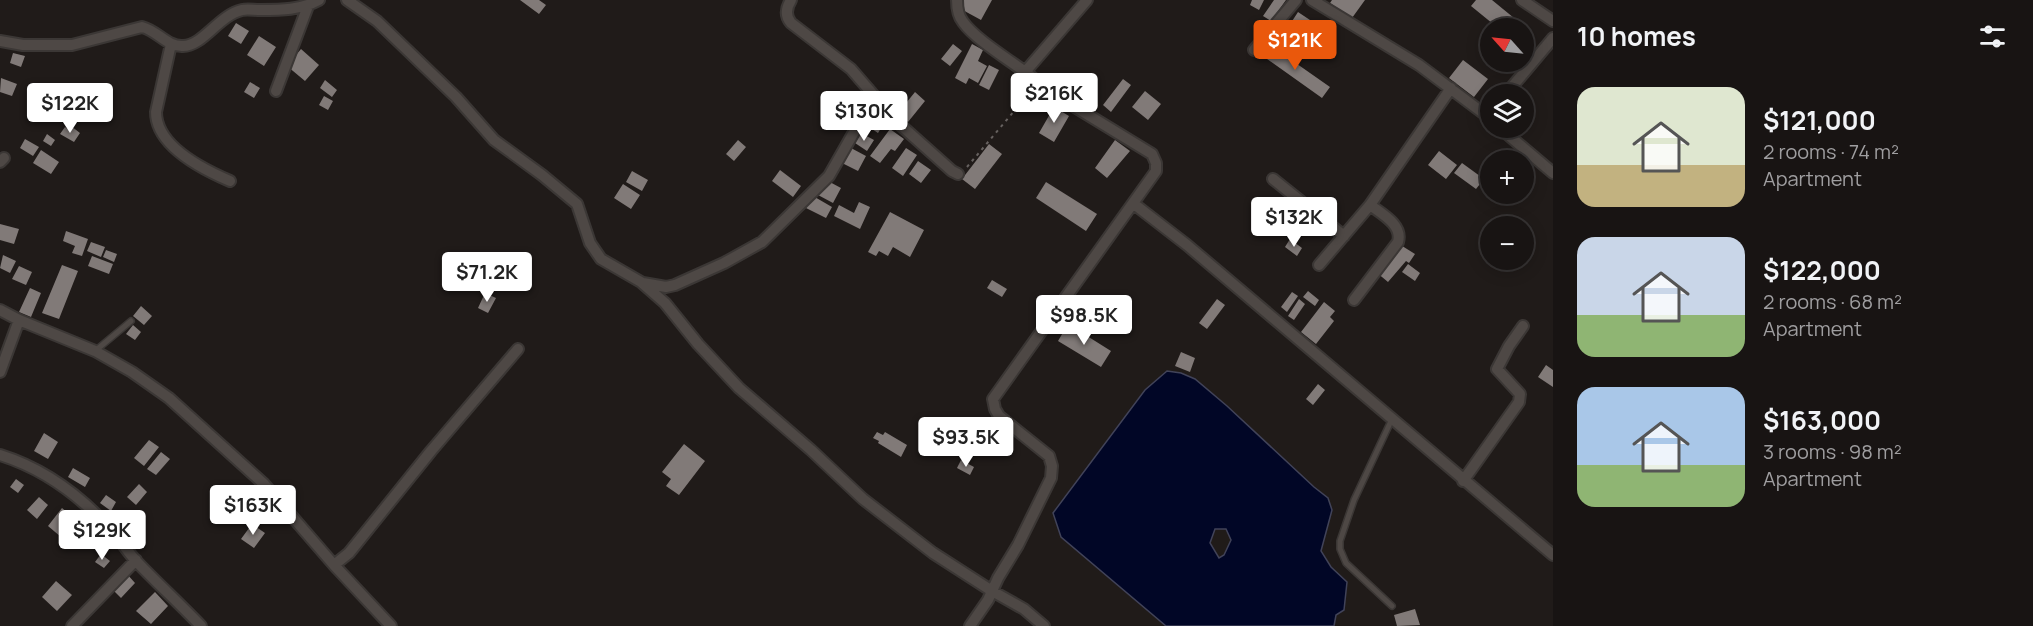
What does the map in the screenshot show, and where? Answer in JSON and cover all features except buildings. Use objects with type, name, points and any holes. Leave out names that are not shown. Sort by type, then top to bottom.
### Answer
[{"type":"street","points":[[0,41],[23,45],[72,45],[142,27],[151,29],[171,44],[187,46],[201,38],[221,20],[242,10],[292,9],[308,6],[319,0]]},
{"type":"street","points":[[347,0],[377,21],[456,97],[495,140],[577,204],[590,243],[601,259],[640,282],[665,303],[698,344],[739,388],[812,450],[863,499],[933,553],[1024,609],[1044,626]]},
{"type":"street","points":[[791,0],[786,12],[791,23],[851,69],[874,97],[915,139],[958,174]]},
{"type":"street","points":[[957,0],[962,22],[975,34],[1038,82],[1152,154],[1156,163],[1156,171],[1134,204],[993,399],[999,416],[1049,456],[1052,466],[1051,478],[988,600],[970,626]]},
{"type":"street","points":[[1025,72],[1088,0]]},
{"type":"street","points":[[1254,50],[1296,0]]},
{"type":"street","points":[[1312,0],[1379,40],[1480,109]]},
{"type":"street","points":[[1522,0],[1553,21]]},
{"type":"street","points":[[276,91],[308,6]]},
{"type":"street","points":[[1514,84],[1553,38]]},
{"type":"street","points":[[171,44],[156,112],[156,122],[160,132],[179,152],[196,164],[230,181]]},
{"type":"street","points":[[1319,265],[1370,205],[1451,88]]},
{"type":"street","points":[[640,282],[666,287],[675,285],[723,264],[762,242],[829,176],[874,97]]},
{"type":"street","points":[[1512,138],[1553,173]]},
{"type":"street","points":[[1273,179],[1344,236]]},
{"type":"street","points":[[1134,204],[1187,245],[1553,555]]},
{"type":"street","points":[[1354,300],[1398,242],[1400,235],[1395,225],[1370,205]]},
{"type":"street","points":[[0,310],[96,351],[170,398],[264,484],[334,565],[391,626]]},
{"type":"street","points":[[0,372],[19,320]]},
{"type":"street","points":[[1463,481],[1519,402],[1520,394],[1497,369],[1523,326]]},
{"type":"street","points":[[334,565],[349,553],[431,451],[518,349]]},
{"type":"street","points":[[0,455],[21,462],[50,478],[79,499],[201,626]]},
{"type":"street","points":[[72,626],[136,560]]},
{"type":"lane","points":[[96,351],[131,321]]},
{"type":"lane","points":[[1392,419],[1353,500],[1340,541],[1340,549],[1346,563],[1392,606]]},
{"type":"path","points":[[958,174],[973,161],[1038,82]]},
{"type":"water","points":[[1167,371],[1181,373],[1195,379],[1328,498],[1332,510],[1321,551],[1331,567],[1347,582],[1344,610],[1336,615],[1334,626],[1166,626],[1061,537],[1053,513],[1145,390]],"holes":[[[1215,529],[1226,529],[1231,540],[1224,555],[1219,558],[1210,543]]]}]
